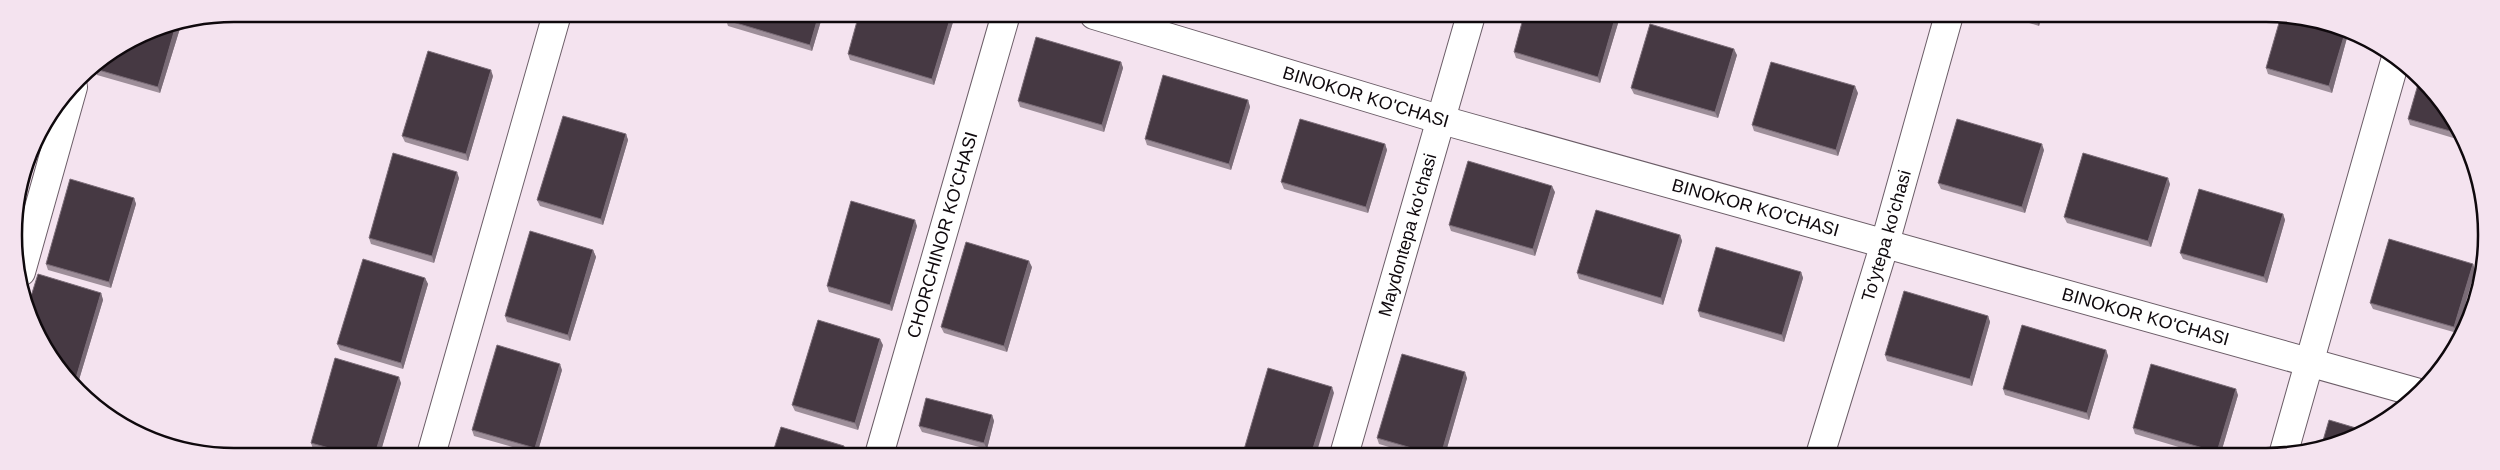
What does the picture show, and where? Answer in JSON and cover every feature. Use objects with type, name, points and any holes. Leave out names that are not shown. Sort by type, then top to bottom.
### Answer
[{"type":"street","points":[[433,448],[555,22]]},
{"type":"street","name":"CHORCHINOR KO'CHASI","points":[[881,448],[1004,22]]},
{"type":"street","name":"BINOKOR KO'CHASI","points":[[1120,22],[1442,120],[2409,391]]},
{"type":"street","name":"Maydontepa ko'chasi","points":[[1346,448],[1469,22]]},
{"type":"street","name":"To'ytepa ko'chasi","points":[[1822,448],[1885,243],[1946,22]]},
{"type":"street","points":[[2285,447],[2394,66]]},
{"type":"street","points":[[24,262],[69,103]]},
{"type":"building","points":[[733,22],[817,22],[810,45]]},
{"type":"building","points":[[857,22],[949,22],[932,79],[848,54]]},
{"type":"building","points":[[1522,22],[1614,22],[1598,77],[1514,52]]},
{"type":"building","points":[[2279,23],[2320,30],[2343,38],[2329,86],[2266,68]]},
{"type":"building","points":[[1650,24],[1734,49],[1715,112],[1631,88]]},
{"type":"building","points":[[174,32],[158,87],[100,71],[141,44]]},
{"type":"building","points":[[1036,37],[1121,62],[1102,125],[1018,101]]},
{"type":"building","points":[[428,51],[491,70],[466,154],[402,136]]},
{"type":"building","points":[[1771,62],[1855,86],[1836,150],[1752,125]]},
{"type":"building","points":[[1163,75],[1248,100],[1229,164],[1145,139]]},
{"type":"building","points":[[2417,87],[2434,106],[2450,131],[2408,119]]},
{"type":"building","points":[[563,116],[626,134],[601,219],[537,200]]},
{"type":"building","points":[[1300,119],[1385,144],[1366,207],[1281,182]]},
{"type":"building","points":[[1957,119],[2042,144],[2022,207],[1938,183]]},
{"type":"building","points":[[393,153],[457,172],[432,256],[369,238]]},
{"type":"building","points":[[2083,153],[2168,178],[2148,241],[2064,217]]},
{"type":"building","points":[[1468,161],[1552,186],[1533,249],[1449,225]]},
{"type":"building","points":[[70,179],[134,198],[109,282],[46,264]]},
{"type":"building","points":[[2199,189],[2283,214],[2264,277],[2180,253]]},
{"type":"building","points":[[851,201],[915,220],[890,305],[827,286]]},
{"type":"building","points":[[1596,210],[1680,235],[1661,298],[1577,273]]},
{"type":"building","points":[[530,231],[593,250],[568,335],[505,316]]},
{"type":"building","points":[[2389,239],[2473,264],[2454,327],[2370,303]]},
{"type":"building","points":[[966,242],[1029,261],[1004,346],[941,327]]},
{"type":"building","points":[[1716,247],[1801,272],[1782,335],[1698,311]]},
{"type":"building","points":[[363,259],[425,278],[401,363],[337,344]]},
{"type":"building","points":[[38,274],[101,293],[76,376],[58,353],[44,329],[31,295]]},
{"type":"building","points":[[1904,291],[1988,316],[1970,379],[1885,355]]},
{"type":"building","points":[[818,320],[880,339],[855,423],[792,405]]},
{"type":"building","points":[[2022,325],[2106,350],[2087,413],[2003,389]]},
{"type":"building","points":[[497,345],[560,364],[535,448],[472,430]]},
{"type":"building","points":[[1402,354],[1465,372],[1443,448],[1412,448],[1377,438]]},
{"type":"building","points":[[335,358],[399,377],[377,448],[329,448],[311,443]]},
{"type":"building","points":[[2151,364],[2236,389],[2218,448],[2203,448],[2133,428]]},
{"type":"building","points":[[1268,368],[1332,387],[1313,448],[1244,448]]},
{"type":"building","points":[[926,398],[992,415],[984,443],[919,426]]},
{"type":"building","points":[[2329,420],[2355,428],[2333,436],[2323,439]]},
{"type":"building","points":[[781,427],[844,446],[844,448],[774,448]]}]
